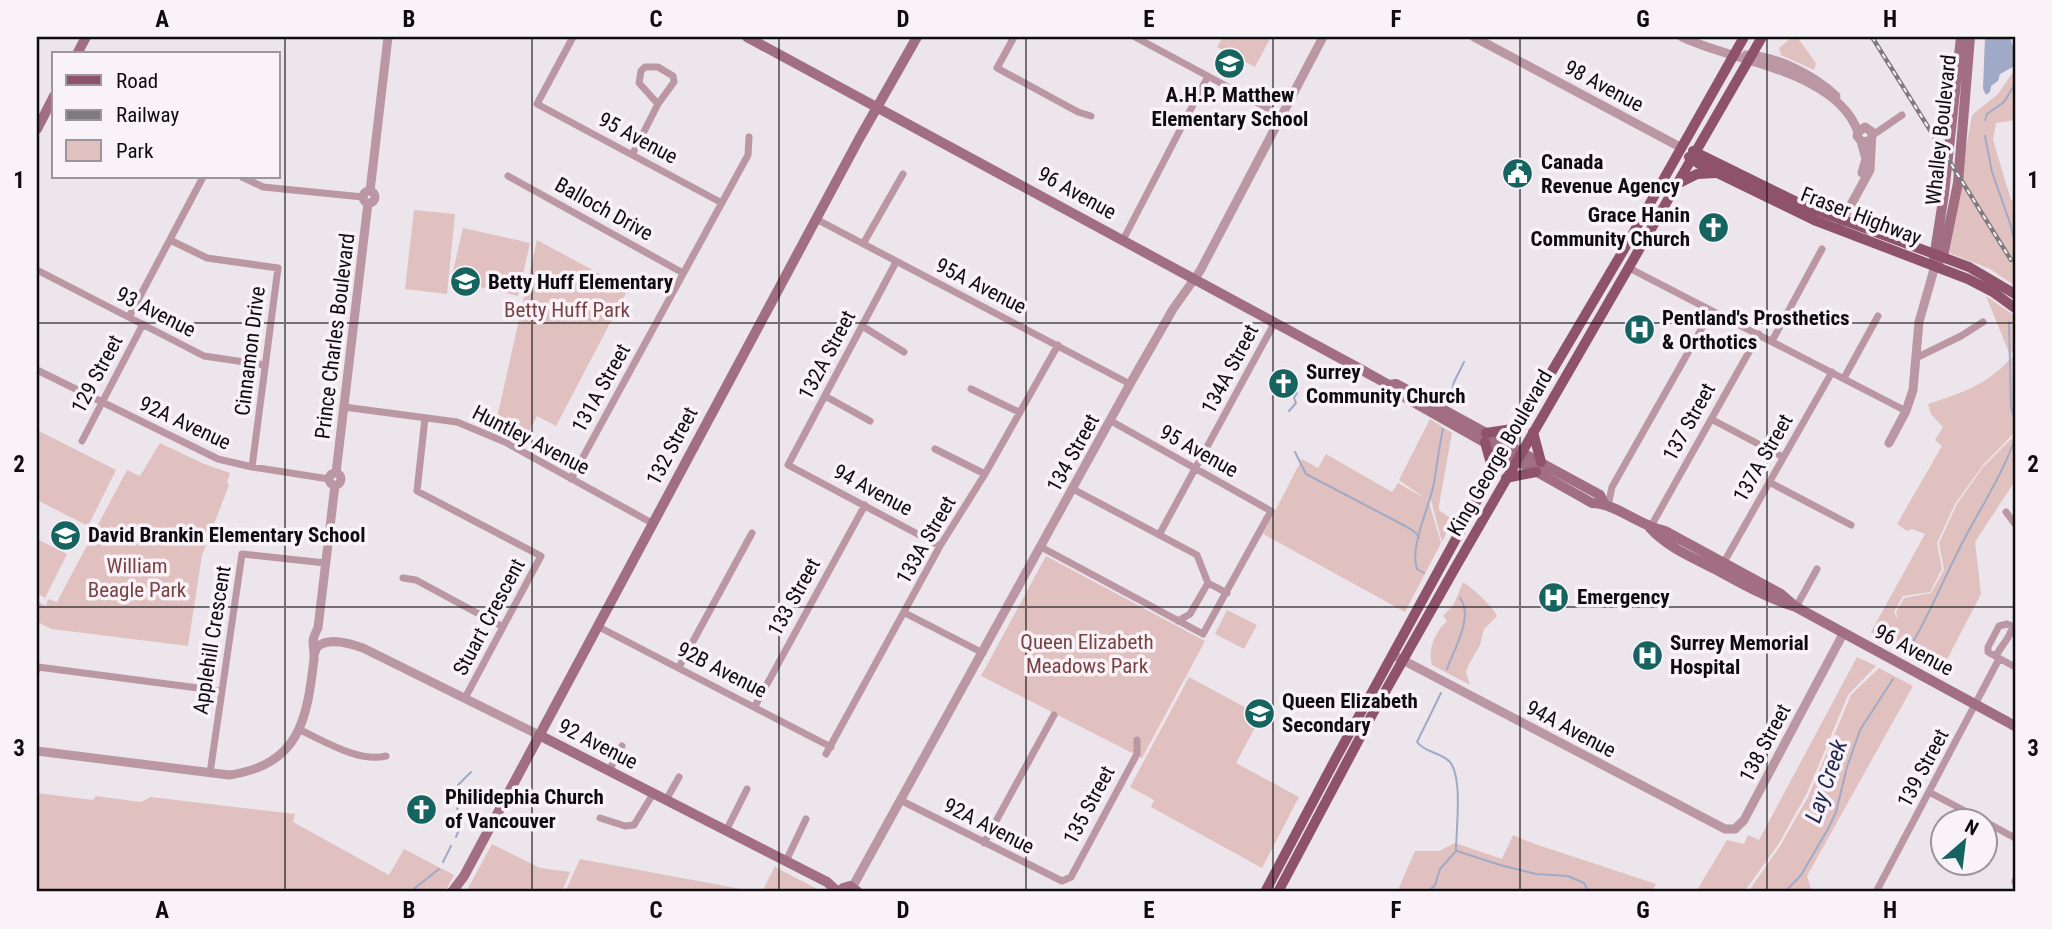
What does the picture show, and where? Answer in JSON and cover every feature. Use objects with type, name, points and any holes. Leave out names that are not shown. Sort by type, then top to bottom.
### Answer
[{"type":"main road","name":"96 Avenue","points":[[747,37],[1389,385],[1395,384],[1650,528],[1665,531],[1724,562],[1781,594],[1796,607],[1843,634],[2015,726]]},
{"type":"main road","name":"132 Street","points":[[452,892],[464,876],[877,106],[917,37]]},
{"type":"main road","name":"King George Boulevard","points":[[1278,892],[1403,660],[1506,478],[1519,428],[1744,37]]},
{"type":"main road","name":"King George Boulevard","points":[[1265,892],[1493,471],[1533,432],[1762,37]]},
{"type":"main road","name":"Whalley Boulevard","points":[[1938,255],[1961,37]]},
{"type":"main road","name":"Whalley Boulevard","points":[[1935,266],[1958,183],[1970,37]]},
{"type":"main road","points":[[37,129],[52,100]]},
{"type":"main road","points":[[1680,147],[1695,156]]},
{"type":"main road","name":"Fraser Highway","points":[[1695,156],[1716,173],[1786,208],[1938,255],[1982,273],[2015,294]]},
{"type":"main road","name":"Fraser Highway","points":[[1695,156],[1981,285],[2015,308]]},
{"type":"main road","points":[[1679,183],[1698,174],[1716,173]]},
{"type":"main road","points":[[1493,471],[1486,437],[1519,428]]},
{"type":"main road","points":[[1506,478],[1538,467],[1533,432]]},
{"type":"main road","points":[[1492,504],[1494,487],[1513,453]]},
{"type":"main road","name":"96 Avenue","points":[[1650,528],[1660,540],[1770,599],[1796,607]]},
{"type":"main road","points":[[1715,569],[1720,567],[1771,593],[1781,594]]},
{"type":"main road","name":"92 Avenue","points":[[539,736],[847,890]]},
{"type":"main road","name":"132 Street","points":[[459,892],[464,876]]},
{"type":"street","name":"Prince Charles Boulevard","points":[[300,730],[318,638],[333,479],[388,37]]},
{"type":"street","name":"95 Avenue","points":[[573,37],[537,104],[722,203]]},
{"type":"street","points":[[1014,37],[997,68],[1078,112],[1091,116]]},
{"type":"street","points":[[1135,37],[1282,116]]},
{"type":"street","name":"134 Street","points":[[847,890],[902,801],[1130,384],[1194,278],[1323,37]]},
{"type":"street","name":"98 Avenue","points":[[1474,37],[1680,147]]},
{"type":"street","points":[[1682,37],[1707,48],[1751,59],[1809,83],[1868,133]]},
{"type":"street","points":[[632,155],[658,104],[674,82],[673,76],[658,67],[645,67],[641,71],[639,83],[658,104]]},
{"type":"street","points":[[1123,240],[1208,76]]},
{"type":"street","points":[[1868,133],[1902,115]]},
{"type":"street","points":[[1839,223],[1863,170],[1868,133]]},
{"type":"street","name":"131A Street","points":[[571,478],[748,155],[749,137]]},
{"type":"street","points":[[863,244],[903,174]]},
{"type":"street","name":"Balloch Drive","points":[[508,176],[683,273]]},
{"type":"street","points":[[129,317],[202,178]]},
{"type":"street","points":[[244,178],[263,187],[367,197]]},
{"type":"street","name":"95A Avenue","points":[[816,219],[1130,384]]},
{"type":"street","name":"Cinnamon Drive","points":[[170,240],[207,258],[278,268],[253,467]]},
{"type":"street","points":[[1772,341],[1822,249]]},
{"type":"street","name":"132A Street","points":[[788,465],[896,262]]},
{"type":"street","name":"Whalley Boulevard","points":[[1889,443],[1906,411],[1913,390],[1919,322],[1935,266]]},
{"type":"street","points":[[1629,268],[1906,411]]},
{"type":"street","name":"93 Avenue","points":[[37,270],[204,356],[265,365]]},
{"type":"street","points":[[1604,501],[1711,312]]},
{"type":"street","points":[[1844,378],[1878,316]]},
{"type":"street","name":"134A Street","points":[[1159,535],[1275,322]]},
{"type":"street","points":[[1916,358],[1983,322]]},
{"type":"street","name":"129 Street","points":[[82,440],[143,324]]},
{"type":"street","points":[[862,326],[904,352]]},
{"type":"street","name":"137 Street","points":[[1650,528],[1759,334]]},
{"type":"street","name":"133A Street","points":[[828,750],[940,546],[985,474],[1058,345]]},
{"type":"street","name":"92A Avenue","points":[[37,370],[209,456],[233,464],[333,479]]},
{"type":"street","name":"137A Street","points":[[1724,562],[1832,372]]},
{"type":"street","points":[[971,389],[1019,412]]},
{"type":"street","points":[[825,396],[870,421]]},
{"type":"street","name":"Huntley Avenue","points":[[344,407],[457,422],[484,432],[652,523]]},
{"type":"street","name":"Stuart Crescent","points":[[425,418],[417,491],[541,556],[465,698]]},
{"type":"street","points":[[1711,419],[1783,457]]},
{"type":"street","name":"95 Avenue","points":[[1111,421],[1271,511],[1227,593]]},
{"type":"street","points":[[935,449],[985,474]]},
{"type":"street","name":"94 Avenue","points":[[788,465],[940,546]]},
{"type":"street","points":[[1769,482],[1852,525]]},
{"type":"street","points":[[1604,501],[1612,487]]},
{"type":"street","points":[[1041,547],[1203,634],[1227,593],[1208,583],[1197,555],[1073,489]]},
{"type":"street","name":"133 Street","points":[[755,706],[864,505]]},
{"type":"street","points":[[2006,512],[2015,524]]},
{"type":"street","points":[[679,667],[752,533]]},
{"type":"street","name":"Applehill Crescent","points":[[210,773],[242,554],[326,563]]},
{"type":"street","points":[[1796,607],[1817,569]]},
{"type":"street","points":[[403,578],[416,580],[503,627]]},
{"type":"street","points":[[1178,621],[1190,614],[1208,583]]},
{"type":"street","points":[[905,613],[983,653]]},
{"type":"street","name":"92B Avenue","points":[[597,626],[755,706],[828,750]]},
{"type":"street","name":"138 Street","points":[[1735,829],[1744,820],[1843,634]]},
{"type":"street","name":"92 Avenue","points":[[318,638],[352,644],[376,653],[539,736]]},
{"type":"street","name":"94A Avenue","points":[[1392,654],[1715,824],[1725,829],[1735,829]]},
{"type":"street","name":"139 Street","points":[[1876,892],[1997,658],[2015,667]]},
{"type":"street","points":[[37,670],[38,667],[221,691]]},
{"type":"street","points":[[984,843],[1054,715]]},
{"type":"street","points":[[37,751],[210,773],[240,773],[265,764],[287,748],[300,730],[375,759],[386,756]]},
{"type":"street","name":"135 Street","points":[[1062,881],[1071,877],[1137,754],[1137,740]]},
{"type":"street","points":[[608,771],[622,746]]},
{"type":"street","points":[[666,800],[679,777]]},
{"type":"street","points":[[726,831],[747,789]]},
{"type":"street","points":[[1930,792],[1956,806]]},
{"type":"street","points":[[600,818],[625,826],[634,825],[653,794]]},
{"type":"street","name":"92A Avenue","points":[[902,801],[1062,881]]},
{"type":"street","points":[[786,861],[806,819]]},
{"type":"green space","points":[[1223,37],[1271,37],[1255,67],[1217,47]]},
{"type":"green space","points":[[1792,37],[1797,37],[1816,63],[1814,70],[1781,55],[1779,48]]},
{"type":"green space","points":[[2015,69],[2015,120],[1996,123],[1993,140],[2011,200],[2015,202],[2015,286],[1990,269],[1947,252],[1972,115],[1998,94]]},
{"type":"green space","points":[[414,210],[455,214],[447,294],[405,289]]},
{"type":"green space","points":[[463,228],[530,243],[518,296],[451,280]]},
{"type":"green space","name":"Betty Huff Park","points":[[537,240],[628,289],[556,426],[537,416],[522,445],[494,431]]},
{"type":"green space","points":[[1986,296],[2015,316],[2015,349],[2010,355]]},
{"type":"green space","points":[[2015,354],[2015,432],[1983,465],[1955,504],[1937,543],[1942,569],[1930,592],[1903,596],[1894,612],[1898,620],[1896,612],[1904,598],[1931,593],[1944,570],[1939,543],[1957,504],[1983,467],[2015,435],[2015,481],[1975,542],[1981,594],[1941,671],[1887,641],[1892,631],[1886,640],[1871,632],[1925,534],[1912,529],[1907,531],[1897,524],[1942,446],[1935,440],[1943,427],[1931,414],[1928,404],[1976,386],[2005,365]]},
{"type":"green space","points":[[1430,419],[1452,433],[1439,510],[1453,520],[1442,542],[1431,500],[1428,499],[1441,543],[1405,612],[1263,534],[1302,459],[1318,468],[1326,454],[1392,492],[1398,483],[1426,499],[1399,480]]},
{"type":"green space","points":[[37,430],[116,470],[88,526],[37,500]]},
{"type":"green space","name":"William Beagle Park","points":[[160,443],[230,473],[227,482],[229,485],[202,555],[188,646],[52,629],[37,622],[37,601],[46,606],[48,599],[57,602],[127,470],[140,476]]},
{"type":"green space","points":[[37,539],[67,554],[45,598],[37,593]]},
{"type":"green space","name":"Queen Elizabeth Meadows Park","points":[[1046,556],[1205,641],[1142,758],[981,676]]},
{"type":"green space","points":[[1463,582],[1487,602],[1497,616],[1484,629],[1480,645],[1468,666],[1466,672],[1470,685],[1432,665],[1431,659],[1434,641],[1447,621],[1443,616],[1454,604]]},
{"type":"green space","points":[[1227,610],[1257,625],[1244,649],[1215,634]]},
{"type":"green space","points":[[1857,657],[1876,666],[1848,695],[1807,793],[1778,845],[1744,892],[1696,892],[1727,840],[1744,844],[1748,835],[1759,840]]},
{"type":"green space","points":[[1879,668],[1913,686],[1807,876],[1812,892],[1748,892],[1780,846],[1808,797],[1851,695]]},
{"type":"green space","points":[[1189,677],[1261,716],[1236,763],[1299,797],[1262,868],[1151,807],[1154,800],[1130,787]]},
{"type":"green space","points":[[37,793],[93,800],[96,796],[141,802],[151,797],[295,814],[293,822],[389,875],[404,849],[454,875],[445,892],[37,892]]},
{"type":"green space","points":[[1513,835],[1656,884],[1652,892],[1458,892],[1443,889],[1440,892],[1397,892],[1415,851],[1439,851],[1455,843],[1502,859]]},
{"type":"green space","points":[[492,844],[540,868],[570,872],[562,892],[466,892]]},
{"type":"green space","points":[[580,859],[757,892],[565,892]]},
{"type":"green space","points":[[775,866],[777,868],[823,892],[762,892]]},
{"type":"water","points":[[1985,37],[2010,37],[2015,54],[2013,67],[2000,74],[1998,81],[1986,95],[1983,89]]},
{"type":"waterway","name":"Lay Creek","points":[[1985,120],[1987,114],[2004,102],[2015,84]]},
{"type":"waterway","name":"Lay Creek","points":[[1985,136],[1992,172],[2015,243]]},
{"type":"waterway","name":"Lay Creek","points":[[2009,322],[2011,408],[2015,419]]},
{"type":"waterway","points":[[1448,404],[1454,382],[1464,362]]},
{"type":"waterway","points":[[1289,411],[1296,403],[1294,398],[1297,393]]},
{"type":"waterway","points":[[1424,573],[1417,569],[1416,550],[1432,492],[1443,429]]},
{"type":"waterway","name":"Lay Creek","points":[[1909,649],[2015,439]]},
{"type":"waterway","points":[[1295,452],[1306,474],[1409,528],[1419,538]]},
{"type":"waterway","points":[[1447,669],[1464,624],[1464,606],[1460,598]]},
{"type":"waterway","name":"Lay Creek","points":[[1785,892],[1801,875],[1828,829],[1836,812],[1860,730],[1893,679]]},
{"type":"waterway","points":[[1428,892],[1435,885],[1440,869],[1456,851],[1458,792],[1454,770],[1450,762],[1417,742],[1441,693]]},
{"type":"waterway","points":[[457,797],[458,785],[471,772]]},
{"type":"waterway","points":[[456,837],[461,825],[457,807]]},
{"type":"waterway","points":[[443,862],[451,846]]},
{"type":"waterway","name":"Lay Creek","points":[[1457,851],[1536,874],[1568,876],[1584,883],[1589,892]]},
{"type":"waterway","points":[[410,892],[439,869]]},
{"type":"railway","points":[[1872,37],[2011,260]]},
{"type":"place","name":"A.H.P. Matthew Elementary School","points":[[1230,63]]},
{"type":"place","name":"Canada Revenue Agency","points":[[1518,174]]},
{"type":"place","name":"Grace Hanin Community Church","points":[[1713,227]]},
{"type":"place","name":"Betty Huff Elementary","points":[[465,282]]},
{"type":"place","name":"Pentland's Prosthetics & Orthotics","points":[[1639,330]]},
{"type":"place","name":"Surrey Community Church","points":[[1283,384]]},
{"type":"place","name":"David Brankin Elementary School","points":[[65,535]]},
{"type":"place","name":"Emergency","points":[[1554,597]]},
{"type":"place","name":"Surrey Memorial Hospital","points":[[1647,655]]},
{"type":"place","name":"Queen Elizabeth Secondary","points":[[1259,713]]},
{"type":"place","name":"Philidephia Church of Vancouver","points":[[422,809]]}]
